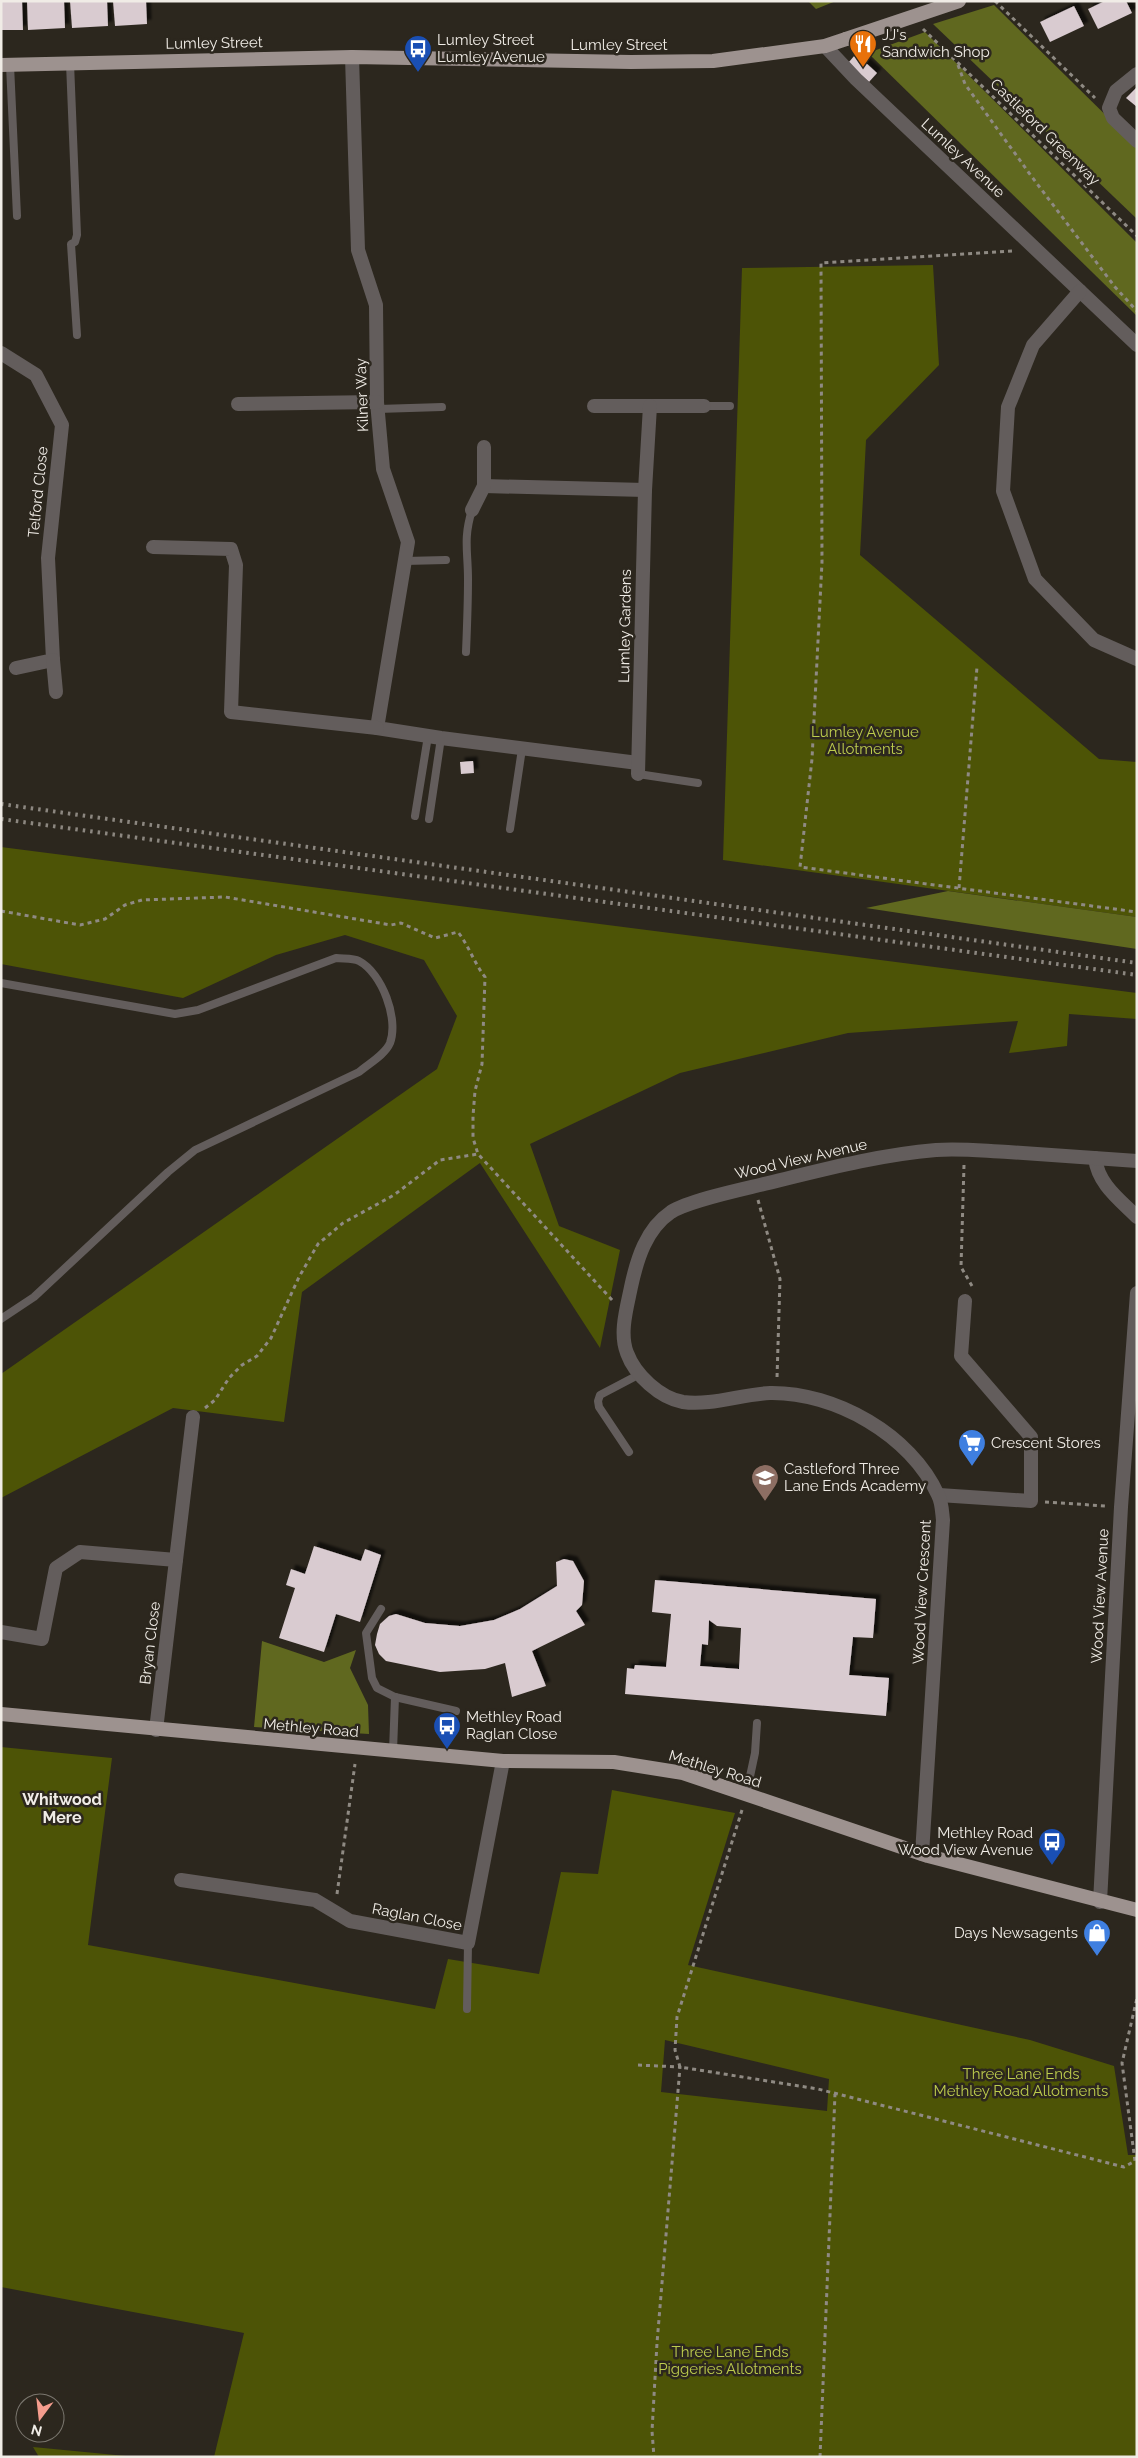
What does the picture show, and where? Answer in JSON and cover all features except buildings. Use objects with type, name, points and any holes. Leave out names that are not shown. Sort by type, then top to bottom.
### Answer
[{"type":"main road","name":"Lumley Street","points":[[6,65],[352,57],[631,62],[704,61],[825,46],[958,1]]},
{"type":"main road","name":"Methley Road","points":[[1,1714],[503,1761],[614,1762],[683,1773],[922,1854],[1100,1902],[1137,1910]]},
{"type":"street","name":"Lumley Avenue","points":[[825,46],[856,79],[1137,345]]},
{"type":"street","name":"Kilner Way","points":[[352,57],[358,250],[376,305],[378,405],[383,469],[408,542],[377,728]]},
{"type":"street","points":[[1137,74],[1116,91],[1111,99],[1109,108],[1113,118],[1137,141]]},
{"type":"street","points":[[1080,291],[1033,345],[1008,407],[1003,491],[1035,578],[1094,640],[1137,659]]},
{"type":"street","name":"Telford Close","points":[[1,353],[36,375],[62,425],[48,558],[56,692]]},
{"type":"street","points":[[238,404],[378,405]]},
{"type":"street","points":[[594,406],[704,406]]},
{"type":"street","name":"Lumley Gardens","points":[[638,768],[645,490],[650,406]]},
{"type":"street","points":[[472,510],[484,486],[484,447]]},
{"type":"street","points":[[484,486],[645,490]]},
{"type":"street","points":[[153,547],[231,550],[236,565],[231,712],[377,728],[522,748],[638,768]]},
{"type":"street","points":[[16,668],[53,660]]},
{"type":"street","name":"Wood View Avenue","points":[[626,1352],[624,1341],[625,1315],[633,1278],[644,1244],[655,1226],[673,1210],[849,1163],[934,1150],[964,1150],[1137,1161]]},
{"type":"street","points":[[1094,1158],[1096,1170],[1104,1184],[1137,1217]]},
{"type":"street","name":"Wood View Avenue","points":[[1100,1902],[1121,1507],[1137,1293]]},
{"type":"street","points":[[939,1495],[1031,1501],[1031,1437],[961,1356],[964,1301]]},
{"type":"street","name":"Wood View Crescent","points":[[626,1352],[640,1374],[659,1392],[683,1402],[777,1394],[839,1406],[869,1421],[909,1453],[939,1495],[943,1520],[922,1854]]},
{"type":"street","name":"Bryan Close","points":[[156,1730],[193,1418]]},
{"type":"street","points":[[1,1632],[42,1639],[56,1568],[80,1552],[176,1560]]},
{"type":"street","name":"Raglan Close","points":[[181,1880],[315,1900],[350,1921],[468,1943],[503,1761]]},
{"type":"lane","points":[[70,63],[77,235],[75,242],[71,244],[78,335]]},
{"type":"lane","points":[[6,65],[17,216]]},
{"type":"lane","points":[[378,405],[442,407]]},
{"type":"lane","points":[[704,406],[730,406]]},
{"type":"lane","points":[[466,652],[468,576],[465,546],[466,529],[472,510]]},
{"type":"lane","points":[[405,561],[446,560]]},
{"type":"lane","points":[[415,816],[434,737]]},
{"type":"lane","points":[[429,819],[434,737]]},
{"type":"lane","points":[[510,829],[522,748]]},
{"type":"lane","points":[[638,768],[698,782]]},
{"type":"lane","points":[[1,983],[175,1014],[198,1010],[336,958],[359,961],[375,974],[388,998],[392,1028],[390,1044],[382,1054],[358,1072],[195,1150],[168,1172],[34,1297],[1,1319]]},
{"type":"lane","points":[[629,1452],[599,1407],[598,1401],[600,1395],[640,1374]]},
{"type":"lane","points":[[380,1609],[366,1633],[372,1678],[377,1688],[395,1697],[456,1711]]},
{"type":"lane","points":[[393,1750],[395,1697]]},
{"type":"lane","points":[[746,1795],[755,1753],[757,1723]]},
{"type":"lane","points":[[467,2009],[468,1943]]},
{"type":"path","points":[[995,1],[1111,113]]},
{"type":"path","name":"Castleford Greenway","points":[[917,22],[1137,236]]},
{"type":"path","points":[[957,63],[965,84],[1115,287],[1137,311]]},
{"type":"path","points":[[1035,249],[821,262],[822,562],[812,759],[800,867],[1137,912]]},
{"type":"path","points":[[959,888],[977,666]]},
{"type":"path","points":[[964,1150],[961,1267],[977,1294],[977,1301],[964,1301]]},
{"type":"path","points":[[193,1418],[215,1400],[229,1378],[242,1365],[257,1356],[271,1338],[299,1277],[318,1244],[343,1223],[394,1195],[440,1160],[478,1154],[625,1315]]},
{"type":"path","points":[[754,1187],[780,1278],[777,1394]]},
{"type":"path","points":[[1031,1501],[1121,1507]]},
{"type":"path","points":[[334,1912],[358,1748]]},
{"type":"path","points":[[654,2457],[652,2431],[657,2342],[680,2066],[675,2050],[678,2017],[746,1795]]},
{"type":"path","points":[[638,2065],[680,2066],[835,2094],[1124,2167],[1135,2160],[1122,2063],[1137,1998]]},
{"type":"path","points":[[820,2457],[835,2094]]},
{"type":"green space","points":[[808,1],[836,1],[816,9]]},
{"type":"green space","points":[[994,5],[1137,146],[1137,219],[933,24]]},
{"type":"green space","points":[[925,32],[1137,243],[1137,316],[868,53]]},
{"type":"green space","name":"Lumley Avenue Allotments","points":[[933,265],[939,365],[866,440],[860,555],[1099,759],[1137,762],[1137,917],[723,860],[742,268]]},
{"type":"green space","points":[[1,847],[1137,993],[1137,1019],[1069,1014],[1067,1046],[1009,1053],[1018,1021],[848,1033],[680,1073],[530,1144],[559,1226],[620,1250],[600,1348],[480,1163],[302,1292],[284,1422],[173,1408],[1,1498],[1,1374],[437,1069],[457,1016],[424,960],[345,935],[276,955],[183,998],[1,964]]},
{"type":"green space","points":[[948,891],[1137,917],[1137,949],[866,908]]},
{"type":"green space","points":[[262,1641],[324,1662],[356,1650],[350,1668],[368,1705],[369,1734],[254,1727]]},
{"type":"green space","points":[[1,1747],[112,1758],[88,1945],[435,2009],[448,1959],[539,1974],[561,1872],[598,1874],[612,1790],[735,1813],[688,1965],[1030,2040],[1114,2066],[1128,2155],[1137,2155],[1137,2457],[214,2457],[244,2333],[1,2287]],"holes":[[[665,2040],[829,2079],[827,2111],[661,2092]]]},
{"type":"green space","points":[[33,2447],[136,2457],[39,2457]]},
{"type":"railway","points":[[1,804],[1137,963]]},
{"type":"railway","points":[[1,819],[1137,975]]},
{"type":"place","name":"JJ's Sandwich Shop","points":[[863,68]]},
{"type":"place","name":"Lumley Street Lumley Avenue","points":[[418,73]]},
{"type":"place","name":"Crescent Stores","points":[[972,1467]]},
{"type":"place","name":"Castleford Three Lane Ends Academy","points":[[765,1502]]},
{"type":"place","name":"Methley Road Raglan Close","points":[[447,1750]]},
{"type":"place","name":"Methley Road Wood View Avenue","points":[[1052,1866]]},
{"type":"place","name":"Days Newsagents","points":[[1097,1957]]},
{"type":"district","name":"Whitwood Mere","points":[[62,1808]]},
{"type":"park label","name":"Three Lane Ends Methley Road Allotments","points":[[1021,2082]]},
{"type":"park label","name":"Three Lane Ends Piggeries Allotments","points":[[730,2360]]}]
